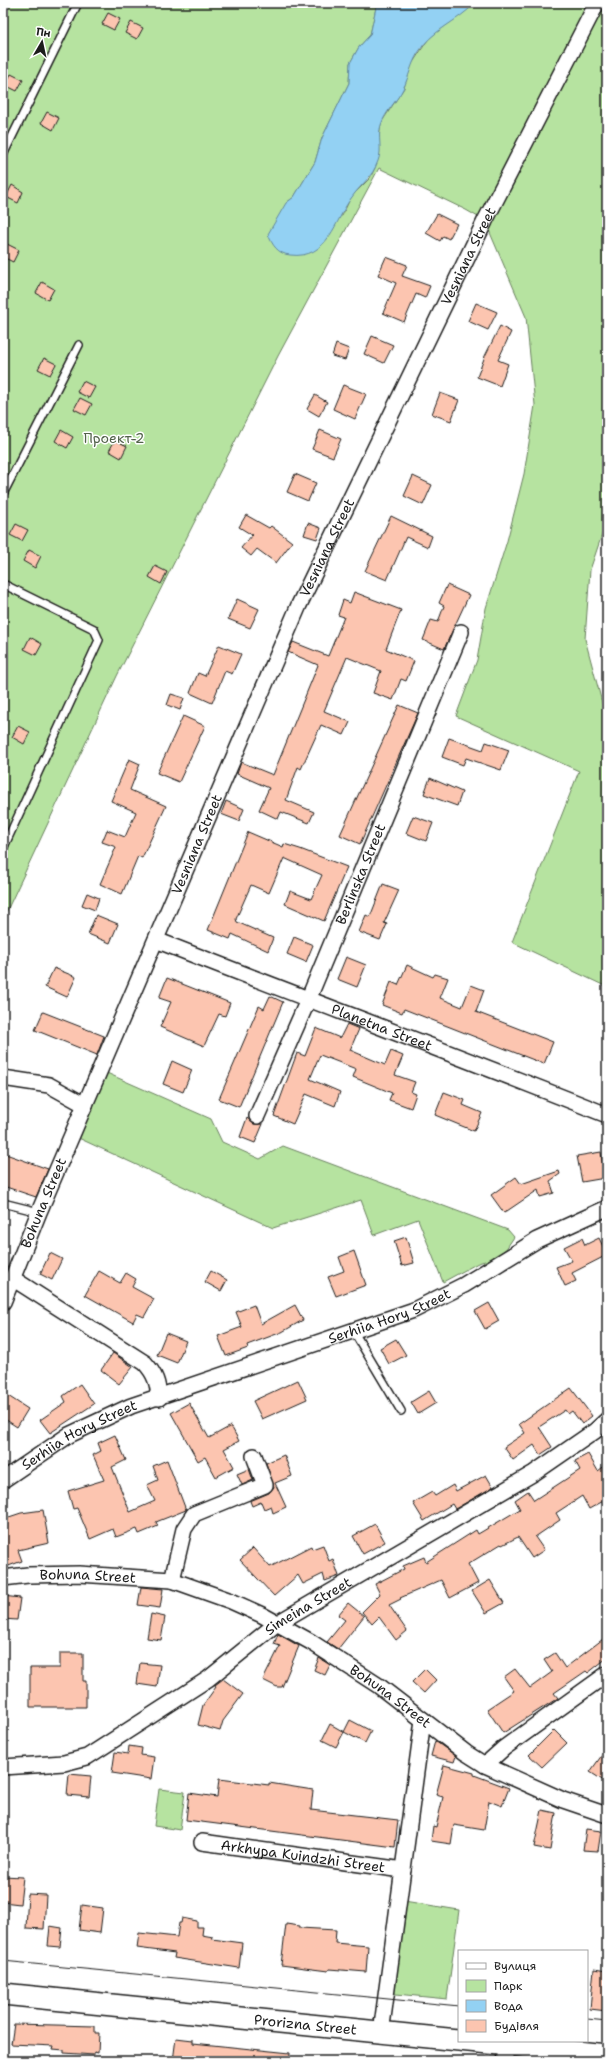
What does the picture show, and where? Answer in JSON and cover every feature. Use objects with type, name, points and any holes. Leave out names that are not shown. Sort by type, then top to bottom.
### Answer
[{"type":"main road","name":"Prorizna Street","points":[[3,1994],[381,2033],[505,2054],[607,2055]]},
{"type":"street","name":"Vesniana Street","points":[[85,1105],[298,605],[485,221],[597,3]]},
{"type":"street","name":"Berlinska Street","points":[[257,1116],[308,1000],[461,632]]},
{"type":"street","name":"Planetna Street","points":[[156,940],[308,1000],[488,1067],[607,1115]]},
{"type":"street","points":[[3,1078],[49,1085],[85,1105]]},
{"type":"street","name":"Bohuna Street","points":[[3,1302],[39,1212],[85,1105]]},
{"type":"street","name":"Serhiia Hory Street","points":[[3,1480],[68,1435],[131,1406],[159,1398],[354,1332],[414,1310],[464,1285],[537,1240],[607,1208]]},
{"type":"street","points":[[12,1278],[146,1363],[155,1374],[159,1386],[159,1398]]},
{"type":"street","name":"Simeina Street","points":[[3,1767],[64,1763],[87,1757],[208,1679],[276,1624],[534,1473],[595,1431],[607,1420]]},
{"type":"street","points":[[172,1580],[184,1528],[194,1514],[265,1485],[254,1456]]},
{"type":"street","name":"Bohuna Street","points":[[3,1578],[28,1575],[79,1574],[172,1580],[231,1601],[262,1615],[310,1642],[379,1686],[485,1765],[563,1800],[607,1815]]},
{"type":"street","points":[[485,1765],[504,1748],[607,1674]]},
{"type":"street","name":"Arkhypa Kuindzhi Street","points":[[381,2033],[423,1720]]},
{"type":"street","name":"Arkhypa Kuindzhi Street","points":[[202,1842],[403,1870]]},
{"type":"lane","points":[[3,154],[78,3]]},
{"type":"lane","points":[[3,494],[78,345]]},
{"type":"lane","points":[[3,584],[94,629],[99,640],[3,849]]},
{"type":"lane","points":[[3,1203],[39,1212]]},
{"type":"lane","points":[[354,1332],[401,1410]]},
{"type":"green space","name":"Проект-2","points":[[3,3],[377,3],[370,35],[359,47],[350,63],[349,83],[322,138],[315,162],[294,197],[286,203],[342,216],[351,197],[370,178],[375,168],[381,123],[404,88],[410,67],[429,38],[475,3],[607,3],[607,520],[590,570],[585,639],[607,721],[607,987],[512,942],[579,771],[456,716],[477,660],[486,608],[507,541],[524,474],[535,405],[526,317],[485,221],[466,210],[379,168],[278,356],[117,676],[3,919]]},
{"type":"green space","points":[[100,1070],[211,1119],[222,1142],[260,1159],[283,1146],[508,1230],[514,1237],[506,1249],[492,1259],[478,1263],[443,1282],[418,1219],[374,1235],[361,1200],[273,1228],[72,1135]]},
{"type":"green space","points":[[159,1789],[185,1792],[180,1830],[154,1826]]},
{"type":"green space","points":[[398,1900],[459,1910],[447,1999],[386,1993]]},
{"type":"water","points":[[377,3],[475,3],[461,16],[437,32],[423,45],[418,53],[403,89],[385,116],[381,125],[380,152],[376,167],[352,197],[329,236],[322,245],[314,251],[303,255],[290,255],[282,253],[271,242],[268,234],[286,203],[294,197],[315,162],[322,138],[349,83],[350,63],[359,47],[370,35]]},
{"type":"building","points":[[108,13],[120,19],[114,30],[102,24]]},
{"type":"building","points":[[131,22],[143,28],[137,39],[125,33]]},
{"type":"building","points":[[11,74],[23,80],[17,91],[5,85]]},
{"type":"building","points":[[47,112],[59,118],[53,130],[41,123]]},
{"type":"building","points":[[12,185],[23,192],[18,203],[6,197]]},
{"type":"building","points":[[437,214],[457,224],[449,239],[443,236],[440,241],[426,233]]},
{"type":"building","points":[[7,244],[19,250],[13,262],[3,257],[3,251]]},
{"type":"building","points":[[386,257],[407,265],[402,276],[430,286],[425,298],[416,294],[404,322],[383,313],[396,283],[378,275]]},
{"type":"building","points":[[42,282],[54,289],[48,300],[36,293]]},
{"type":"building","points":[[476,303],[497,312],[488,330],[468,321]]},
{"type":"building","points":[[500,326],[511,332],[498,360],[508,364],[500,386],[477,377],[485,356]]},
{"type":"building","points":[[372,336],[393,345],[384,363],[364,354]]},
{"type":"building","points":[[336,344],[349,349],[345,360],[332,356]]},
{"type":"building","points":[[44,358],[56,364],[50,375],[38,369]]},
{"type":"building","points":[[83,381],[95,387],[89,398],[77,392]]},
{"type":"building","points":[[343,385],[366,394],[355,419],[333,409]]},
{"type":"building","points":[[440,393],[459,400],[451,421],[432,414]]},
{"type":"building","points":[[315,395],[327,402],[319,416],[307,409]]},
{"type":"building","points":[[80,398],[92,404],[86,415],[74,409]]},
{"type":"building","points":[[61,430],[73,437],[67,448],[55,441]]},
{"type":"building","points":[[320,430],[341,439],[333,457],[312,449]]},
{"type":"building","points":[[115,440],[127,446],[121,458],[109,451]]},
{"type":"building","points":[[295,474],[316,483],[308,501],[287,492]]},
{"type":"building","points":[[413,476],[432,485],[423,505],[404,496]]},
{"type":"building","points":[[246,515],[269,528],[271,526],[292,542],[276,563],[257,549],[251,556],[241,548],[252,535],[239,527]]},
{"type":"building","points":[[391,516],[432,536],[428,547],[406,537],[387,580],[365,571]]},
{"type":"building","points":[[308,523],[321,528],[317,539],[304,535]]},
{"type":"building","points":[[16,524],[28,530],[22,541],[10,535]]},
{"type":"building","points":[[29,550],[41,556],[35,568],[23,561]]},
{"type":"building","points":[[155,566],[167,572],[161,584],[149,577]]},
{"type":"building","points":[[447,585],[469,595],[444,649],[423,640],[431,620],[438,622],[444,606],[439,603]]},
{"type":"building","points":[[354,592],[401,610],[386,649],[414,661],[406,681],[401,679],[393,700],[373,693],[381,671],[347,657],[324,711],[350,722],[344,735],[321,725],[301,769],[298,767],[286,800],[314,812],[309,823],[281,812],[278,819],[259,810],[269,788],[237,774],[241,762],[273,775],[318,665],[288,652],[293,642],[328,656],[344,617],[338,615],[343,600],[350,603]]},
{"type":"building","points":[[237,599],[259,609],[250,628],[228,619]]},
{"type":"building","points":[[30,637],[42,644],[36,655],[24,649]]},
{"type":"building","points":[[219,645],[241,654],[232,674],[225,671],[212,703],[190,693],[198,673],[205,676]]},
{"type":"building","points":[[171,694],[184,698],[180,710],[167,705]]},
{"type":"building","points":[[399,705],[418,713],[360,844],[340,835]]},
{"type":"building","points":[[183,716],[205,726],[179,782],[157,773]]},
{"type":"building","points":[[18,726],[30,732],[24,744],[12,737]]},
{"type":"building","points":[[449,738],[483,750],[486,742],[509,750],[501,770],[466,758],[463,765],[442,757]]},
{"type":"building","points":[[129,759],[140,764],[130,790],[166,806],[142,858],[138,856],[122,894],[100,884],[116,847],[102,842],[107,830],[125,837],[136,812],[111,801]]},
{"type":"building","points":[[430,778],[462,792],[457,806],[424,794]]},
{"type":"building","points":[[226,801],[244,809],[239,821],[221,814]]},
{"type":"building","points":[[413,816],[433,823],[426,841],[406,833]]},
{"type":"building","points":[[248,832],[283,847],[284,844],[300,849],[347,867],[324,921],[285,904],[290,891],[311,899],[322,875],[284,858],[269,893],[251,885],[236,919],[237,922],[273,938],[268,951],[232,934],[230,939],[208,930]]},
{"type":"building","points":[[383,884],[399,890],[384,923],[387,924],[380,940],[359,932],[366,915],[370,917]]},
{"type":"building","points":[[87,893],[99,898],[95,910],[82,905]]},
{"type":"building","points":[[96,915],[118,924],[110,943],[88,934]]},
{"type":"building","points":[[294,937],[313,945],[306,962],[287,954]]},
{"type":"building","points":[[346,957],[366,965],[357,987],[337,979]]},
{"type":"building","points":[[407,965],[433,977],[435,974],[448,978],[440,998],[462,1007],[471,985],[484,990],[476,1012],[553,1042],[544,1064],[404,1009],[402,1013],[382,1005],[391,982],[398,985]]},
{"type":"building","points":[[54,968],[76,977],[67,997],[45,987]]},
{"type":"building","points":[[167,978],[230,1003],[225,1016],[219,1014],[204,1046],[160,1027],[171,1002],[159,998]]},
{"type":"building","points":[[270,996],[283,1002],[239,1107],[219,1099],[259,1006],[264,1009]]},
{"type":"building","points":[[43,1012],[104,1036],[97,1055],[35,1030]]},
{"type":"building","points":[[347,1024],[359,1029],[350,1050],[385,1065],[391,1051],[403,1056],[395,1075],[415,1082],[411,1092],[416,1094],[411,1108],[389,1100],[392,1093],[353,1077],[356,1069],[320,1055],[310,1079],[340,1092],[335,1106],[306,1094],[293,1124],[274,1116],[297,1053],[305,1056],[316,1028],[340,1038]]},
{"type":"building","points":[[172,1061],[192,1070],[183,1092],[163,1084]]},
{"type":"building","points":[[444,1092],[465,1100],[463,1105],[482,1113],[474,1131],[435,1115]]},
{"type":"building","points":[[247,1118],[254,1124],[263,1124],[255,1143],[240,1137]]},
{"type":"building","points":[[601,1152],[605,1178],[582,1182],[577,1156]]},
{"type":"building","points":[[3,1153],[48,1169],[36,1197],[3,1186]]},
{"type":"building","points":[[559,1171],[560,1174],[550,1181],[554,1193],[540,1197],[538,1190],[504,1213],[491,1195],[516,1177],[521,1184]]},
{"type":"building","points":[[406,1237],[414,1263],[402,1266],[394,1241]]},
{"type":"building","points":[[582,1238],[585,1245],[599,1238],[607,1255],[572,1273],[576,1281],[565,1286],[556,1267],[572,1261],[564,1247]]},
{"type":"building","points":[[354,1251],[366,1285],[336,1296],[328,1277],[344,1271],[339,1257]]},
{"type":"building","points":[[50,1253],[62,1259],[52,1280],[40,1274]]},
{"type":"building","points":[[99,1271],[120,1283],[126,1273],[136,1279],[132,1287],[154,1299],[144,1317],[137,1314],[133,1322],[85,1295]]},
{"type":"building","points":[[211,1271],[227,1280],[221,1291],[205,1282]]},
{"type":"building","points":[[489,1303],[499,1321],[485,1329],[475,1311]]},
{"type":"building","points":[[254,1305],[261,1324],[295,1305],[303,1320],[282,1332],[247,1345],[248,1348],[226,1356],[218,1336],[242,1327],[236,1312]]},
{"type":"building","points":[[166,1333],[186,1341],[177,1363],[157,1355]]},
{"type":"building","points":[[396,1339],[406,1355],[389,1364],[380,1348]]},
{"type":"building","points":[[113,1353],[133,1367],[119,1384],[101,1370]]},
{"type":"building","points":[[298,1380],[307,1399],[262,1419],[253,1401]]},
{"type":"building","points":[[80,1384],[94,1404],[50,1433],[40,1420],[66,1402],[63,1396]]},
{"type":"building","points":[[571,1388],[592,1416],[582,1424],[572,1411],[568,1414],[565,1410],[539,1427],[552,1447],[540,1455],[534,1445],[513,1460],[504,1447],[525,1433],[519,1424]]},
{"type":"building","points":[[429,1391],[436,1403],[418,1414],[411,1402]]},
{"type":"building","points":[[8,1396],[28,1409],[17,1427],[3,1418],[3,1404]]},
{"type":"building","points":[[189,1403],[209,1438],[231,1426],[239,1441],[224,1449],[234,1467],[216,1477],[205,1457],[198,1461],[171,1413]]},
{"type":"building","points":[[115,1435],[126,1460],[112,1467],[130,1512],[155,1501],[147,1485],[158,1480],[153,1466],[167,1460],[186,1510],[156,1522],[158,1526],[139,1534],[137,1529],[116,1537],[113,1529],[90,1539],[77,1508],[73,1509],[68,1491],[104,1480],[93,1455],[101,1451],[98,1443]]},
{"type":"building","points":[[588,1454],[598,1471],[607,1464],[607,1499],[589,1509],[582,1496],[556,1513],[560,1520],[535,1537],[544,1550],[532,1558],[518,1537],[502,1545],[501,1544],[468,1564],[478,1583],[450,1598],[441,1580],[400,1598],[401,1599],[389,1605],[407,1631],[396,1640],[379,1617],[372,1624],[362,1612],[380,1594],[375,1584],[404,1569],[403,1566],[424,1557],[426,1562],[476,1530],[478,1534],[520,1509],[515,1500],[528,1491],[534,1500],[580,1470],[575,1461]]},
{"type":"building","points":[[284,1455],[292,1476],[275,1483],[286,1507],[273,1513],[271,1506],[264,1509],[261,1502],[252,1506],[250,1501],[269,1493],[274,1487],[266,1463]]},
{"type":"building","points":[[249,1469],[253,1480],[242,1485],[237,1474]]},
{"type":"building","points":[[486,1475],[493,1487],[455,1509],[452,1504],[424,1521],[413,1503],[432,1492],[435,1496],[453,1485],[456,1491]]},
{"type":"building","points":[[43,1510],[49,1543],[18,1550],[22,1561],[3,1568],[3,1519],[21,1513]]},
{"type":"building","points":[[375,1524],[385,1542],[363,1554],[353,1536]]},
{"type":"building","points":[[323,1545],[329,1561],[333,1559],[339,1576],[325,1581],[323,1574],[303,1584],[298,1575],[274,1596],[240,1560],[253,1548],[270,1567],[311,1546],[312,1549]]},
{"type":"building","points":[[490,1580],[504,1603],[486,1613],[472,1591]]},
{"type":"building","points":[[141,1587],[163,1589],[160,1608],[138,1605]]},
{"type":"building","points":[[3,1596],[20,1598],[17,1620],[3,1619]]},
{"type":"building","points":[[348,1603],[364,1616],[338,1649],[327,1642],[345,1620],[338,1615]]},
{"type":"building","points":[[151,1614],[165,1617],[161,1640],[147,1638]]},
{"type":"building","points":[[278,1634],[299,1646],[282,1687],[277,1687],[263,1680],[280,1646],[274,1644]]},
{"type":"building","points":[[607,1636],[607,1658],[588,1673],[586,1671],[554,1693],[558,1698],[503,1733],[487,1709],[514,1691],[504,1677],[515,1669],[530,1688],[552,1672],[544,1660],[555,1653],[565,1668]]},
{"type":"building","points":[[60,1653],[83,1653],[83,1681],[86,1681],[86,1707],[30,1707],[30,1668],[60,1668]]},
{"type":"building","points":[[319,1658],[330,1665],[325,1675],[314,1670]]},
{"type":"building","points":[[140,1663],[160,1665],[157,1687],[137,1684]]},
{"type":"building","points":[[425,1669],[436,1680],[424,1693],[412,1682]]},
{"type":"building","points":[[223,1679],[243,1694],[223,1721],[220,1731],[198,1725],[203,1705],[216,1687],[215,1685]]},
{"type":"building","points":[[350,1720],[371,1731],[365,1743],[344,1732]]},
{"type":"building","points":[[330,1724],[344,1732],[336,1747],[322,1740]]},
{"type":"building","points":[[554,1730],[567,1743],[542,1767],[529,1755]]},
{"type":"building","points":[[435,1741],[456,1756],[454,1762],[431,1756]]},
{"type":"building","points":[[129,1746],[142,1748],[141,1755],[154,1757],[151,1779],[112,1773],[115,1752],[128,1754]]},
{"type":"building","points":[[607,1748],[607,1783],[590,1772]]},
{"type":"building","points":[[444,1765],[474,1773],[474,1775],[509,1788],[502,1806],[489,1801],[484,1830],[454,1825],[451,1844],[431,1841],[433,1826],[436,1827],[443,1797],[436,1795]]},
{"type":"building","points":[[69,1774],[91,1776],[89,1797],[67,1795]]},
{"type":"building","points":[[219,1779],[269,1785],[269,1783],[313,1790],[311,1810],[398,1820],[395,1847],[186,1820],[189,1793],[217,1797]]},
{"type":"building","points":[[542,1810],[556,1813],[550,1850],[534,1847]]},
{"type":"building","points":[[586,1829],[601,1831],[598,1851],[583,1850]]},
{"type":"building","points":[[3,1876],[23,1877],[20,1904],[3,1902]]},
{"type":"building","points":[[28,1894],[46,1895],[44,1929],[26,1928]]},
{"type":"building","points":[[82,1905],[103,1908],[100,1933],[79,1930]]},
{"type":"building","points":[[182,1918],[197,1921],[197,1927],[203,1927],[202,1935],[213,1937],[212,1939],[242,1943],[239,1968],[174,1958],[175,1953],[137,1948],[139,1933],[177,1937],[179,1923],[181,1923]]},
{"type":"building","points":[[286,1924],[300,1926],[300,1928],[336,1930],[335,1943],[368,1946],[366,1972],[329,1969],[328,1971],[281,1965]]},
{"type":"building","points":[[50,1926],[62,1928],[60,1947],[48,1946]]},
{"type":"building","points":[[594,1969],[607,1971],[607,2011],[590,2009]]},
{"type":"building","points":[[14,2024],[95,2026],[95,2033],[99,2033],[98,2053],[94,2052],[94,2055],[64,2053],[64,2050],[53,2049],[54,2046],[11,2044]]},
{"type":"building","points":[[176,2038],[193,2040],[193,2043],[290,2053],[290,2061],[173,2061]]},
{"type":"tram line","points":[[3,1961],[458,2006]]},
{"type":"tram line","points":[[588,2019],[607,2021]]}]
